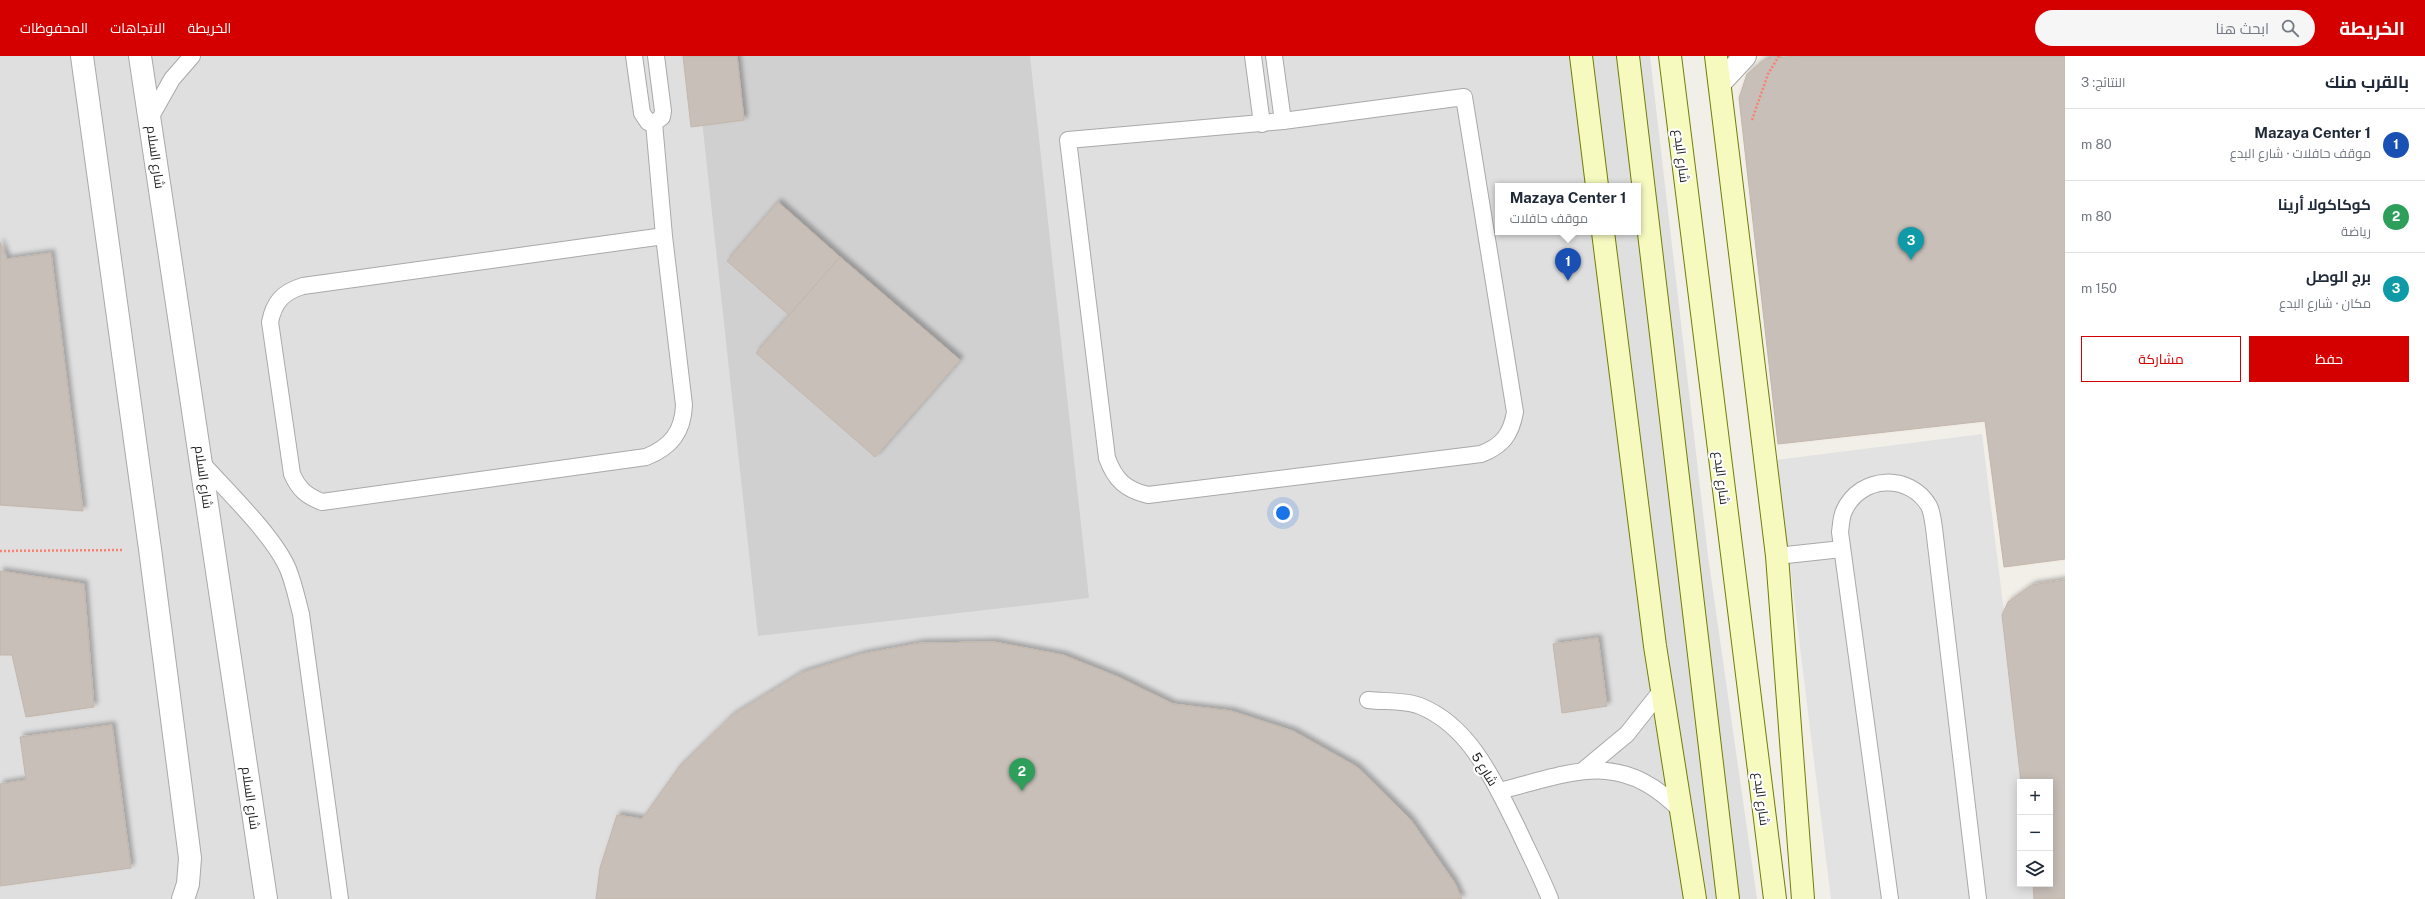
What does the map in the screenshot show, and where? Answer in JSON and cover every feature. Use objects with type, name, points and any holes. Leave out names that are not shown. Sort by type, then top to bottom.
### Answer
[{"type":"main road","points":[[1581,56],[1597,183]]},
{"type":"main road","points":[[1628,56],[1728,899]]},
{"type":"main road","name":"شارع البدع","points":[[1670,56],[1775,899]]},
{"type":"main road","points":[[1716,56],[1777,556],[1803,899]]},
{"type":"main road","points":[[1603,235],[1662,691],[1695,899]]},
{"type":"street","points":[[82,56],[150,549],[190,858],[188,884],[183,899]]},
{"type":"street","name":"شارع السلام","points":[[140,56],[266,899]]},
{"type":"street","points":[[1720,83],[1745,56]]},
{"type":"lane","points":[[150,118],[172,79],[192,56]]},
{"type":"lane","points":[[634,56],[642,113],[648,122],[654,123],[659,120],[663,111],[656,56]]},
{"type":"lane","points":[[1253,56],[1262,124]]},
{"type":"lane","points":[[1274,56],[1283,121]]},
{"type":"lane","points":[[1464,97],[1515,412],[1512,426],[1506,439],[1495,449],[1481,454],[1148,495],[1134,492],[1121,484],[1112,472],[1107,458],[1068,140],[1283,121],[1464,97]]},
{"type":"lane","points":[[654,123],[664,236],[684,405],[684,419],[679,432],[670,444],[660,452],[646,457],[322,502],[309,497],[298,487],[292,474],[270,322],[273,309],[280,298],[290,290],[303,286],[664,236]]},
{"type":"lane","points":[[201,462],[276,548],[288,569],[296,591],[301,614],[340,899]]},
{"type":"lane","points":[[1890,899],[1840,532],[1844,511],[1856,494],[1875,483],[1896,482],[1916,491],[1930,507],[1935,536],[1978,899]]},
{"type":"lane","points":[[1777,556],[1842,549]]},
{"type":"lane","points":[[1585,770],[1627,734],[1662,691]]},
{"type":"lane","name":"شارع 5","points":[[1368,700],[1418,705],[1443,719],[1470,744],[1499,791],[1550,899]]},
{"type":"lane","points":[[1499,791],[1585,770],[1614,771],[1628,774],[1648,783],[1666,795],[1681,811]]},
{"type":"path","points":[[0,551],[150,549]]},
{"type":"shaded area","points":[[0,56],[1650,56],[1708,556],[1757,899],[0,899]]},
{"type":"shaded area","points":[[695,56],[1030,56],[1089,598],[758,636]]},
{"type":"shaded area","points":[[1982,434],[2025,779],[2017,779],[2017,887],[2037,887],[2039,899],[1831,899],[1777,460]]},
{"type":"building","points":[[683,56],[737,56],[744,120],[691,127]]},
{"type":"building","points":[[1798,56],[2065,56],[2065,559],[2004,567],[1985,421],[1778,444],[1739,98],[1747,74],[1765,59]]},
{"type":"building","points":[[778,202],[840,257],[789,315],[727,261]]},
{"type":"building","points":[[0,242],[7,259],[51,253],[83,511],[0,505]]},
{"type":"building","points":[[840,257],[960,360],[875,457],[756,353]]},
{"type":"building","points":[[0,571],[84,584],[94,707],[26,717],[12,655],[0,655]]},
{"type":"building","points":[[2065,580],[2065,899],[2034,899],[2033,887],[2053,887],[2053,779],[2021,779],[2002,615],[2008,602],[2032,585]]},
{"type":"building","points":[[1598,638],[1607,706],[1562,713],[1553,644]]},
{"type":"building","points":[[994,642],[1063,655],[1118,677],[1173,704],[1231,711],[1293,731],[1357,767],[1410,819],[1454,882],[1462,899],[596,899],[600,868],[617,815],[642,819],[679,767],[731,716],[801,673],[862,654],[921,643]]},
{"type":"building","points":[[112,725],[131,868],[0,886],[0,784],[26,780],[20,737]]},
{"type":"place","name":"برج الوصل","points":[[1911,260]]},
{"type":"place","name":"Mazaya Center 1","points":[[1568,281]]},
{"type":"place","name":"كوكاكولا أرينا","points":[[1022,791]]}]
